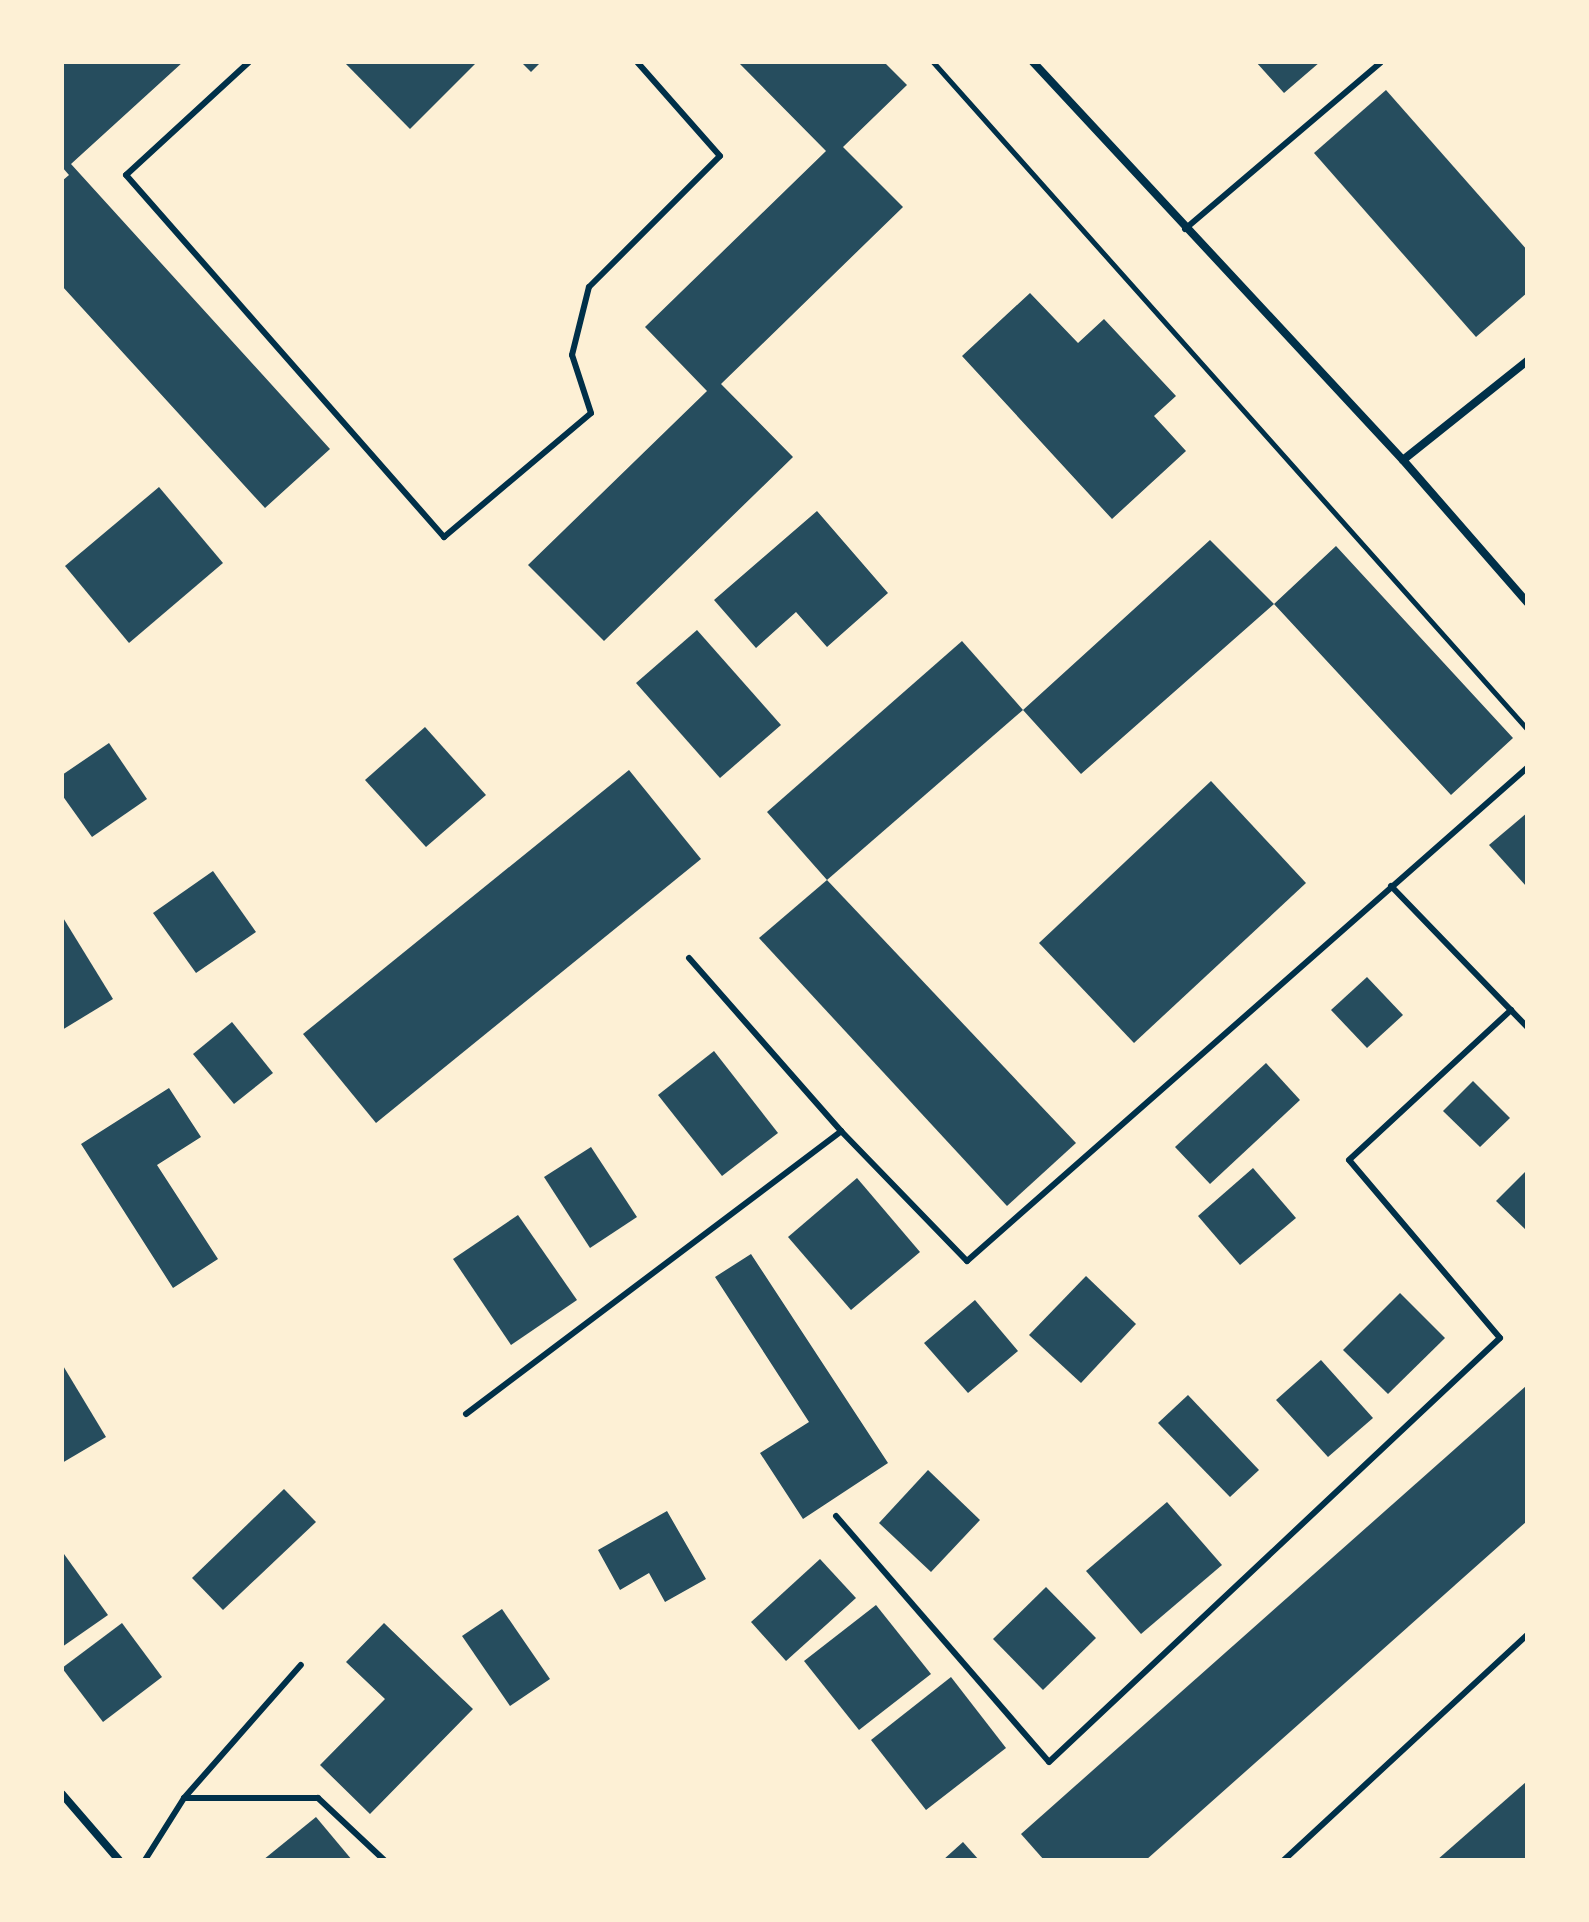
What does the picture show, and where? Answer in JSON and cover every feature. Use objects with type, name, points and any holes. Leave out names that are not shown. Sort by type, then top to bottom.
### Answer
[{"type":"street","points":[[1033,62],[1403,460],[1527,602]]},
{"type":"street","points":[[1403,460],[1527,361]]},
{"type":"street","points":[[62,1794],[119,1860]]},
{"type":"lane","points":[[249,62],[126,175],[444,537],[591,413],[572,355],[589,287],[720,156],[637,62]]},
{"type":"lane","points":[[1185,229],[1381,62]]},
{"type":"lane","points":[[689,958],[841,1131],[967,1261],[1527,768]]},
{"type":"lane","points":[[1391,886],[1527,1027]]},
{"type":"lane","points":[[836,1516],[1049,1762],[1500,1338],[1349,1160],[1511,1010]]},
{"type":"lane","points":[[466,1414],[841,1131]]},
{"type":"lane","points":[[1284,1860],[1527,1635]]},
{"type":"lane","points":[[145,1860],[184,1798],[301,1665]]},
{"type":"lane","points":[[184,1798],[318,1798],[384,1860]]},
{"type":"path","points":[[933,62],[1527,729]]},
{"type":"building","points":[[62,62],[183,62],[71,164],[330,449],[265,508],[62,286],[62,181],[69,175],[62,167]]},
{"type":"building","points":[[344,62],[477,62],[410,129]]},
{"type":"building","points":[[521,62],[541,62],[531,72]]},
{"type":"building","points":[[738,62],[884,62],[907,85],[843,147],[903,207],[721,384],[793,457],[604,641],[528,565],[707,391],[645,327],[826,151]]},
{"type":"building","points":[[1256,62],[1320,62],[1284,93]]},
{"type":"building","points":[[1386,90],[1527,250],[1527,293],[1476,337],[1314,153]]},
{"type":"building","points":[[1030,293],[1078,343],[1104,319],[1176,396],[1154,416],[1186,451],[1112,519],[962,356]]},
{"type":"building","points":[[159,487],[223,563],[129,643],[65,566]]},
{"type":"building","points":[[817,511],[888,593],[827,647],[796,612],[756,648],[714,600]]},
{"type":"building","points":[[1210,540],[1274,604],[1081,774],[1023,710]]},
{"type":"building","points":[[1336,546],[1513,738],[1451,795],[1274,604]]},
{"type":"building","points":[[697,630],[781,725],[720,778],[636,683]]},
{"type":"building","points":[[962,641],[1023,710],[827,880],[767,812]]},
{"type":"building","points":[[425,727],[486,795],[426,847],[365,780]]},
{"type":"building","points":[[109,743],[147,799],[92,837],[62,795],[62,775]]},
{"type":"building","points":[[629,770],[701,859],[376,1123],[303,1034]]},
{"type":"building","points":[[1211,781],[1306,883],[1134,1043],[1039,943]]},
{"type":"building","points":[[1527,813],[1527,887],[1489,845]]},
{"type":"building","points":[[213,871],[256,932],[196,973],[153,913]]},
{"type":"building","points":[[827,880],[1076,1143],[1007,1206],[759,938]]},
{"type":"building","points":[[62,916],[113,999],[62,1030]]},
{"type":"building","points":[[1367,977],[1403,1015],[1367,1048],[1331,1010]]},
{"type":"building","points":[[232,1022],[273,1073],[234,1104],[193,1054]]},
{"type":"building","points":[[714,1051],[778,1133],[722,1176],[658,1095]]},
{"type":"building","points":[[1266,1063],[1300,1100],[1210,1184],[1175,1147]]},
{"type":"building","points":[[1473,1081],[1510,1118],[1480,1147],[1443,1111]]},
{"type":"building","points":[[169,1088],[201,1137],[157,1165],[218,1259],[173,1288],[81,1144]]},
{"type":"building","points":[[591,1147],[637,1217],[590,1248],[544,1177]]},
{"type":"building","points":[[1253,1168],[1296,1218],[1240,1265],[1198,1216]]},
{"type":"building","points":[[1527,1170],[1527,1231],[1496,1201]]},
{"type":"building","points":[[857,1178],[920,1252],[851,1310],[788,1237]]},
{"type":"building","points":[[518,1215],[577,1300],[511,1345],[453,1259]]},
{"type":"building","points":[[751,1254],[888,1463],[803,1519],[760,1453],[809,1422],[715,1277]]},
{"type":"building","points":[[1086,1276],[1136,1324],[1081,1383],[1029,1335]]},
{"type":"building","points":[[1400,1293],[1445,1338],[1388,1394],[1343,1350]]},
{"type":"building","points":[[975,1300],[1018,1351],[968,1393],[924,1343]]},
{"type":"building","points":[[1321,1360],[1373,1418],[1328,1457],[1276,1400]]},
{"type":"building","points":[[62,1364],[106,1437],[62,1463]]},
{"type":"building","points":[[1527,1385],[1527,1521],[1146,1860],[1044,1860],[1021,1834]]},
{"type":"building","points":[[1188,1395],[1259,1470],[1230,1497],[1158,1423]]},
{"type":"building","points":[[928,1470],[980,1520],[931,1572],[879,1523]]},
{"type":"building","points":[[284,1489],[316,1522],[223,1610],[192,1578]]},
{"type":"building","points":[[1167,1502],[1222,1565],[1141,1634],[1086,1571]]},
{"type":"building","points":[[667,1511],[706,1579],[665,1602],[649,1573],[620,1590],[598,1550]]},
{"type":"building","points":[[64,1554],[108,1615],[62,1647],[62,1556]]},
{"type":"building","points":[[820,1559],[856,1598],[786,1661],[751,1622]]},
{"type":"building","points":[[1046,1587],[1096,1638],[1043,1690],[993,1639]]},
{"type":"building","points":[[876,1605],[931,1674],[859,1730],[804,1661]]},
{"type":"building","points":[[502,1609],[550,1679],[510,1706],[462,1636]]},
{"type":"building","points":[[122,1623],[162,1677],[103,1722],[62,1668]]},
{"type":"building","points":[[384,1623],[473,1709],[370,1814],[320,1765],[385,1699],[346,1662]]},
{"type":"building","points":[[951,1677],[1006,1748],[926,1810],[871,1740]]},
{"type":"building","points":[[1527,1781],[1527,1860],[1437,1860]]},
{"type":"building","points":[[316,1817],[352,1860],[263,1860]]},
{"type":"building","points":[[963,1842],[979,1860],[943,1860]]}]
